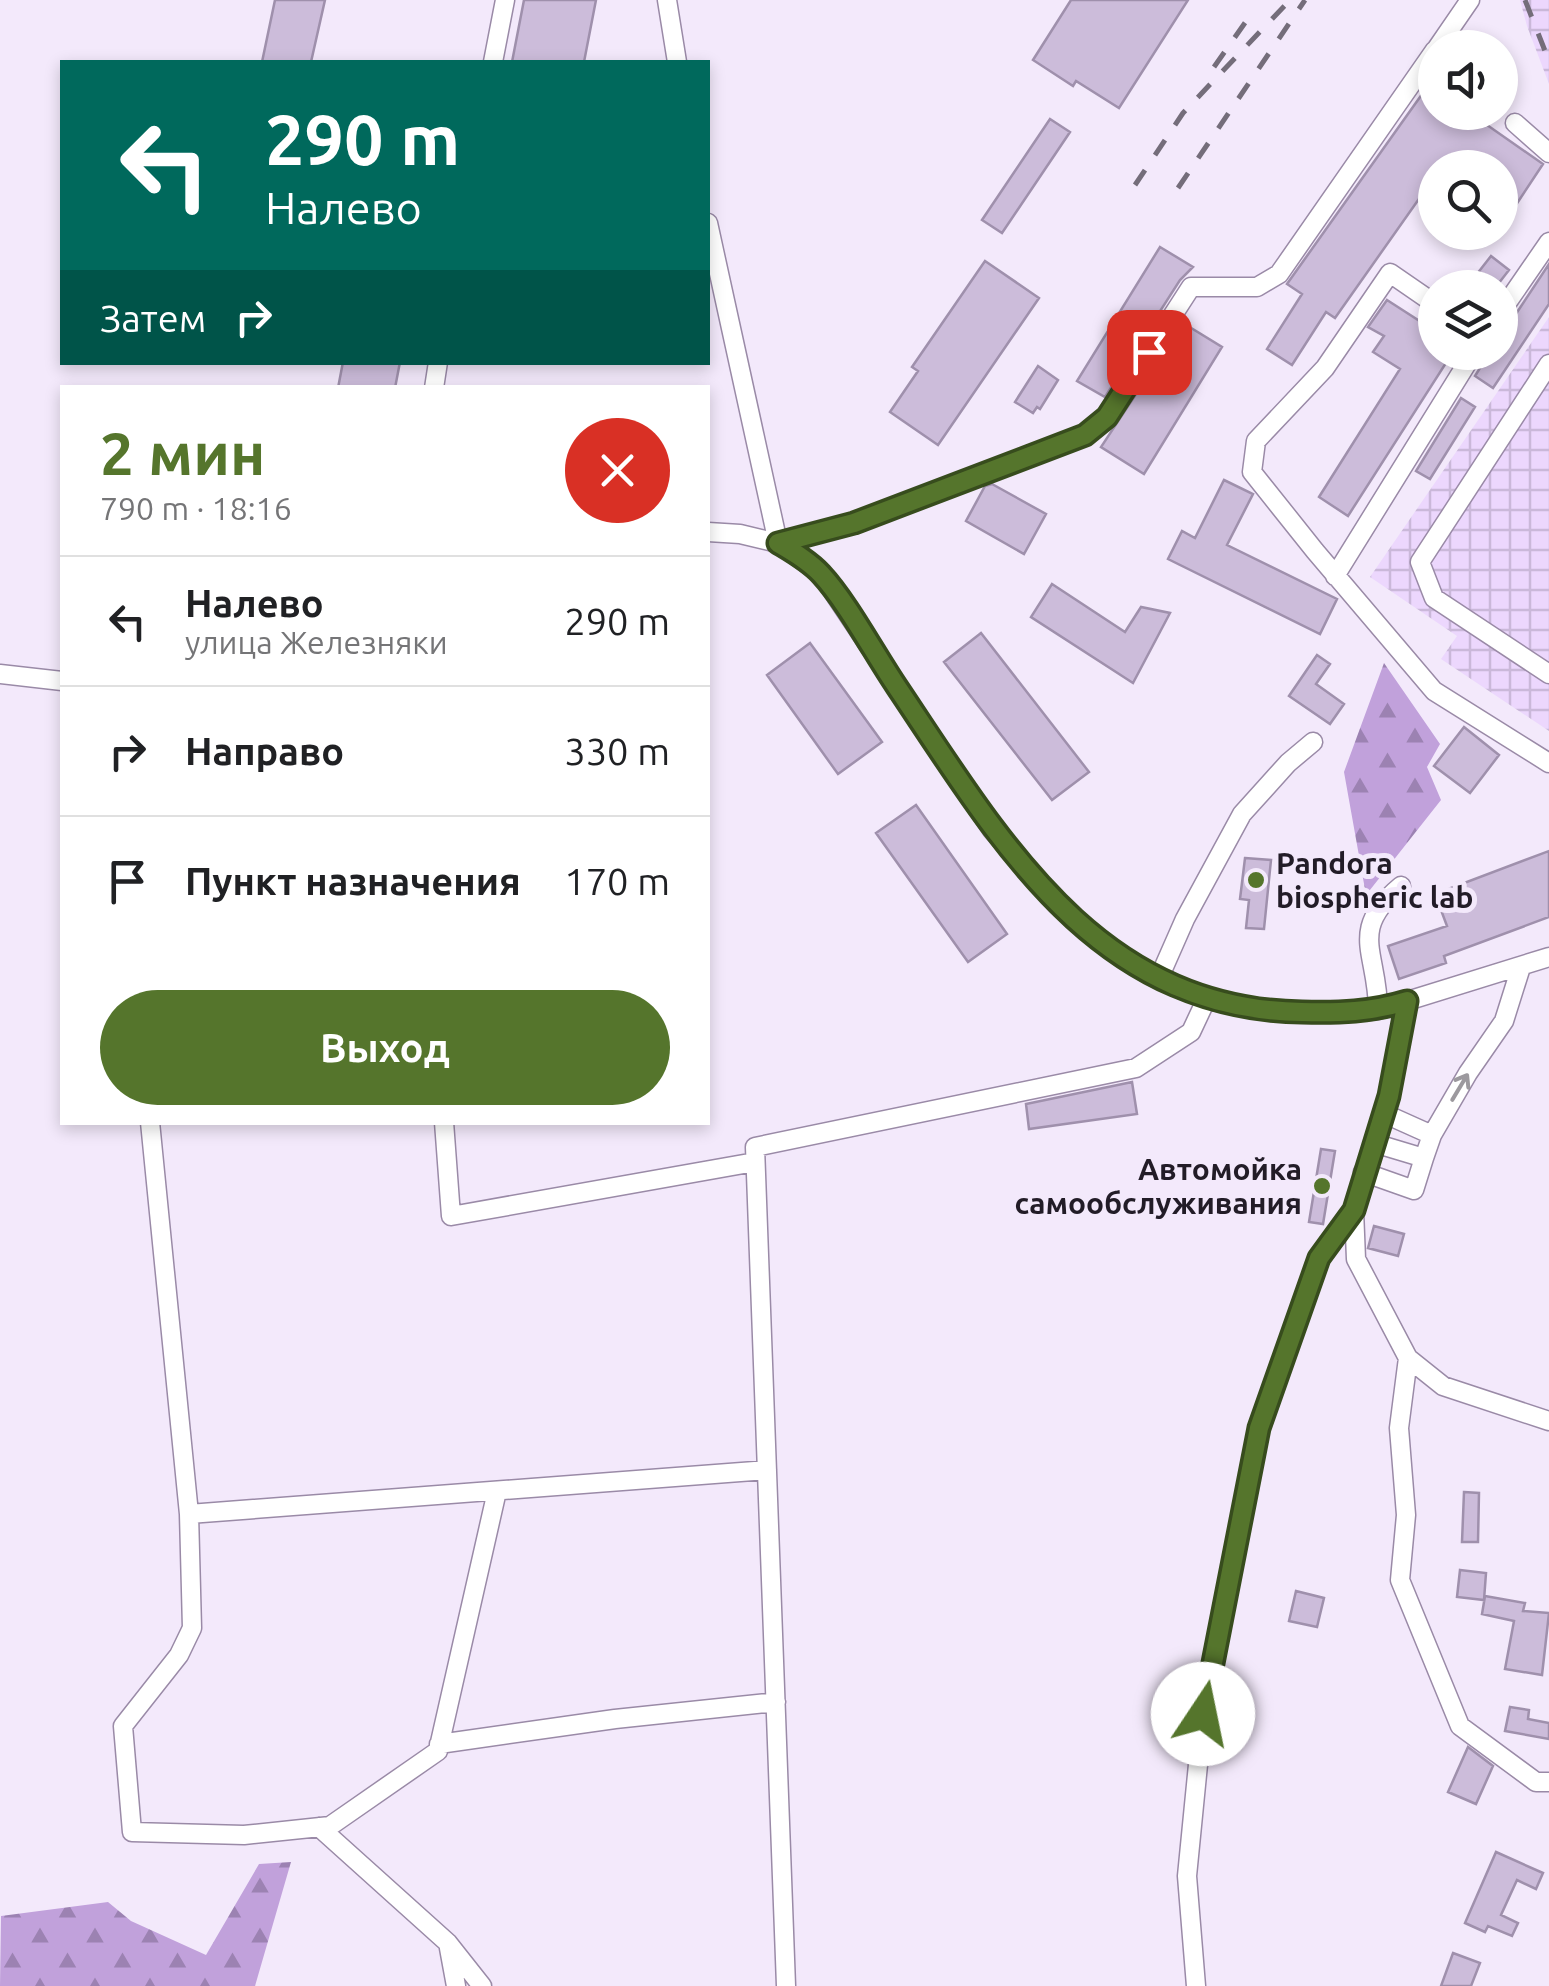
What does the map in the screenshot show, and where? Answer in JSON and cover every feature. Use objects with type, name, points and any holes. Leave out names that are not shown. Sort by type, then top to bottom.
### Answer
[{"type":"street","points":[[494,60],[505,0]]},
{"type":"street","points":[[667,0],[677,60]]},
{"type":"street","points":[[1449,30],[1470,0]]},
{"type":"street","points":[[778,543],[854,523],[1085,435],[1107,417],[1191,287],[1257,288],[1279,274],[1418,75]]},
{"type":"street","points":[[1518,124],[1549,153]]},
{"type":"street","points":[[710,232],[778,543]]},
{"type":"street","points":[[1518,287],[1549,242]]},
{"type":"street","points":[[1418,292],[1390,273],[1326,368],[1256,441],[1252,472],[1434,691],[1549,763]]},
{"type":"street","points":[[1549,364],[1420,562],[1434,598],[1549,674]]},
{"type":"street","points":[[1336,576],[1463,370]]},
{"type":"street","points":[[710,532],[778,543],[821,574],[992,830],[1056,904],[1131,964],[1206,1000],[1277,1012],[1378,1010],[1549,957]]},
{"type":"street","points":[[0,674],[60,681]]},
{"type":"street","points":[[1159,978],[1185,919],[1242,814],[1288,763],[1313,742]]},
{"type":"street","points":[[1378,1010],[1378,985],[1367,938],[1378,905],[1401,886]]},
{"type":"street","points":[[1363,1172],[1414,1190],[1432,1135],[1504,1021],[1521,967]]},
{"type":"street","points":[[786,1986],[754,1147],[1136,1068],[1191,1032],[1206,1000]]},
{"type":"street","points":[[1407,1001],[1384,1113],[1354,1210],[1356,1259],[1408,1358],[1443,1386],[1549,1421]]},
{"type":"street","points":[[1384,1113],[1432,1135]]},
{"type":"street","points":[[150,1125],[188,1514],[192,1628],[179,1655],[123,1726],[132,1832],[244,1835],[330,1826],[438,1751],[497,1490]]},
{"type":"street","points":[[444,1125],[452,1216],[755,1162]]},
{"type":"street","points":[[1374,1143],[1424,1158]]},
{"type":"street","points":[[1196,1986],[1186,1876],[1203,1714],[1259,1428],[1319,1258],[1354,1210]]},
{"type":"street","points":[[1408,1358],[1399,1428],[1406,1515],[1400,1580],[1460,1726],[1536,1782],[1549,1782]]},
{"type":"street","points":[[188,1514],[767,1470]]},
{"type":"street","points":[[440,1744],[776,1702]]},
{"type":"street","points":[[318,1827],[448,1943],[482,1986]]},
{"type":"street","points":[[448,1943],[456,1986]]},
{"type":"shaded area","points":[[1520,0],[1549,0],[1549,84],[1527,26]]},
{"type":"shaded area","points":[[1549,317],[1549,731],[1441,659],[1457,636],[1370,577],[1513,370],[1518,370],[1518,362]]},
{"type":"green space","points":[[1384,663],[1440,744],[1427,767],[1441,800],[1366,895],[1344,772]]},
{"type":"green space","points":[[291,1862],[255,1986],[0,1986],[1,1916],[108,1902],[131,1921],[206,1955],[259,1864]]},
{"type":"building","points":[[275,0],[325,0],[311,60],[262,60]]},
{"type":"building","points":[[524,0],[596,0],[584,60],[512,60]]},
{"type":"building","points":[[1071,0],[1188,0],[1119,108],[1076,81],[1073,86],[1033,60]]},
{"type":"building","points":[[1418,100],[1418,130],[1494,130],[1543,164],[1518,202],[1518,150],[1418,150],[1418,200],[1335,318],[1326,312],[1292,365],[1267,349],[1302,294],[1287,284]]},
{"type":"building","points":[[1050,119],[1070,132],[1002,233],[982,220]]},
{"type":"building","points":[[1160,247],[1193,267],[1180,280],[1105,397],[1077,381]]},
{"type":"building","points":[[1491,256],[1509,270],[1480,270]]},
{"type":"building","points":[[985,261],[1039,298],[938,445],[890,412],[918,371],[912,367]]},
{"type":"building","points":[[1549,264],[1549,304],[1518,350],[1518,311]]},
{"type":"building","points":[[1387,300],[1418,320],[1418,370],[1441,370],[1348,516],[1319,497],[1400,369],[1373,352],[1384,336],[1368,327]]},
{"type":"building","points":[[1183,323],[1222,347],[1144,474],[1101,447]]},
{"type":"building","points":[[342,365],[399,365],[396,385],[339,385]]},
{"type":"building","points":[[1038,366],[1058,380],[1040,409],[1037,407],[1033,413],[1015,402]]},
{"type":"building","points":[[1479,370],[1505,370],[1493,388],[1475,376]]},
{"type":"building","points":[[1461,398],[1475,407],[1430,479],[1416,471]]},
{"type":"building","points":[[1224,480],[1253,494],[1227,545],[1337,599],[1320,634],[1168,559],[1182,531],[1195,538]]},
{"type":"building","points":[[992,484],[1046,514],[1024,554],[966,521],[985,486]]},
{"type":"building","points":[[1052,584],[1125,632],[1141,607],[1170,613],[1133,683],[1031,617]]},
{"type":"building","points":[[981,633],[1089,772],[1052,800],[944,662]]},
{"type":"building","points":[[810,643],[882,742],[838,774],[767,675]]},
{"type":"building","points":[[1317,655],[1330,664],[1316,684],[1344,704],[1330,724],[1289,696]]},
{"type":"building","points":[[1464,727],[1499,755],[1470,793],[1434,766]]},
{"type":"building","points":[[916,805],[1007,934],[968,962],[876,833]]},
{"type":"building","points":[[1549,851],[1549,917],[1444,956],[1446,963],[1399,979],[1388,946],[1447,926],[1435,894]]},
{"type":"building","name":"Pandora biospheric lab","points":[[1245,858],[1271,860],[1264,929],[1246,928],[1249,900],[1240,899]]},
{"type":"building","points":[[1132,1082],[1137,1114],[1029,1129],[1026,1104]]},
{"type":"building","name":"Автомойка самообслуживания","points":[[1321,1149],[1335,1151],[1323,1224],[1309,1222]]},
{"type":"building","points":[[1374,1226],[1404,1234],[1398,1256],[1368,1248]]},
{"type":"building","points":[[1464,1492],[1479,1493],[1478,1542],[1462,1542]]},
{"type":"building","points":[[1460,1570],[1486,1573],[1484,1600],[1457,1597]]},
{"type":"building","points":[[1296,1591],[1324,1598],[1317,1627],[1289,1621]]},
{"type":"building","points":[[1485,1596],[1525,1603],[1523,1611],[1549,1613],[1542,1675],[1505,1669],[1514,1621],[1482,1614]]},
{"type":"building","points":[[1510,1707],[1529,1710],[1528,1719],[1549,1723],[1549,1739],[1505,1731]]},
{"type":"building","points":[[1468,1747],[1493,1766],[1476,1804],[1448,1792]]},
{"type":"building","points":[[1496,1852],[1543,1873],[1536,1889],[1517,1880],[1501,1915],[1518,1923],[1512,1936],[1488,1926],[1485,1932],[1465,1923]]},
{"type":"building","points":[[1453,1953],[1480,1963],[1471,1986],[1441,1986]]},
{"type":"railway","points":[[1135,185],[1183,113],[1290,0]]},
{"type":"railway","points":[[1178,188],[1305,0]]},
{"type":"railway","points":[[1525,0],[1549,61]]},
{"type":"railway","points":[[1214,67],[1247,20]]},
{"type":"place","name":"Pandora biospheric lab","points":[[1256,880]]},
{"type":"place","name":"Автомойка самообслуживания","points":[[1322,1186]]},
{"type":"route","points":[[1149,352],[1107,417],[1085,435],[854,523],[778,543],[821,574],[992,830],[1056,904],[1131,964],[1206,1000],[1277,1012],[1346,1013],[1378,1010],[1407,1001],[1389,1096],[1354,1210],[1319,1258],[1259,1428],[1203,1714]]}]
